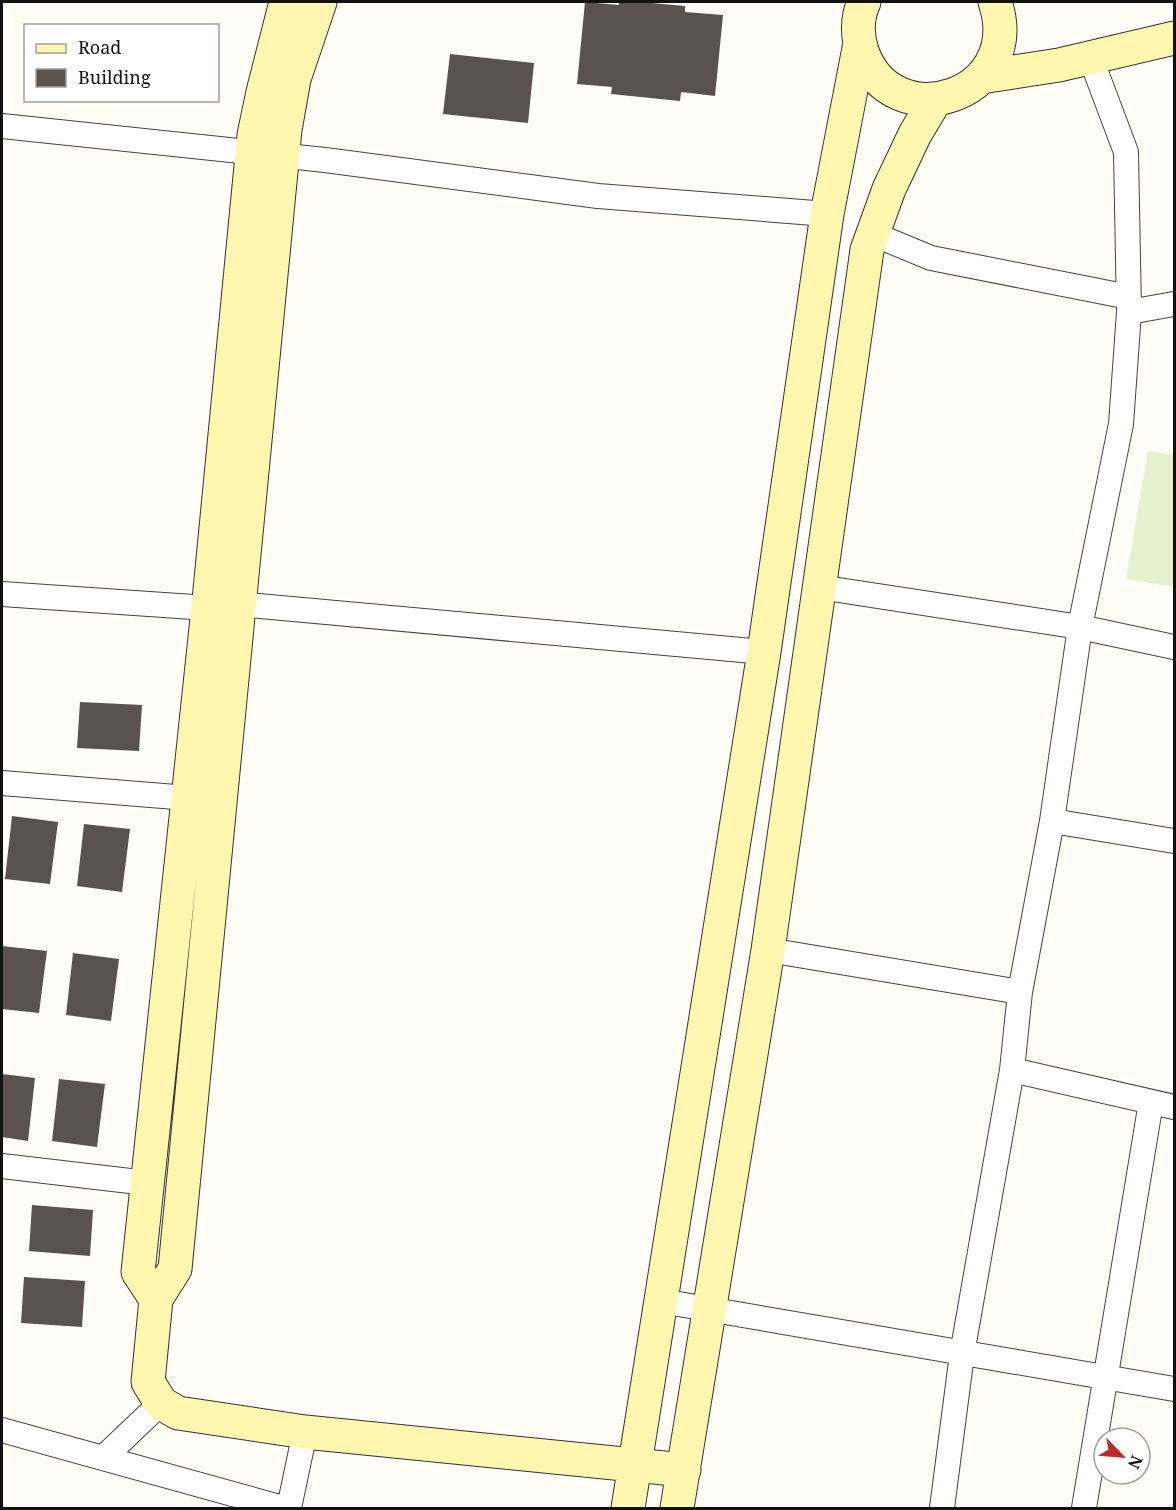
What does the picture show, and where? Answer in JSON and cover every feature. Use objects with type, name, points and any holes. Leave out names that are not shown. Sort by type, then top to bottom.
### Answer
[{"type":"street","points":[[286,2],[263,92],[268,155],[223,606],[175,1269],[156,1299],[148,1382],[161,1403],[178,1413],[305,1432],[684,1470]]},
{"type":"street","points":[[268,155],[320,2]]},
{"type":"street","points":[[859,4],[860,43],[870,67],[887,86],[902,94],[918,99],[936,99],[953,96],[968,88],[992,63],[1001,30],[995,2]]},
{"type":"street","points":[[981,77],[1090,59],[1174,38]]},
{"type":"street","points":[[628,1509],[764,652],[827,214],[860,43]]},
{"type":"street","points":[[942,1509],[962,1354],[1012,1070],[1020,992],[1052,821],[1080,627],[1121,424],[1129,304],[1126,152],[1090,59]]},
{"type":"street","points":[[677,1509],[768,950],[867,250],[893,180],[915,134],[936,99]]},
{"type":"street","points":[[2,126],[325,160],[598,196],[827,214]]},
{"type":"street","points":[[873,234],[931,258],[1129,304],[1174,304]]},
{"type":"street","points":[[819,587],[1080,627],[1174,647]]},
{"type":"street","points":[[2,594],[223,606],[764,652]]},
{"type":"street","points":[[156,1299],[138,1272],[188,798],[223,606]]},
{"type":"street","points":[[2,783],[188,798]]},
{"type":"street","points":[[1052,821],[1174,841]]},
{"type":"street","points":[[768,950],[1020,992]]},
{"type":"street","points":[[1012,1070],[1163,1104],[1106,1378],[1084,1509]]},
{"type":"street","points":[[2,1166],[147,1183]]},
{"type":"street","points":[[661,1301],[1174,1389]]},
{"type":"street","points":[[103,1458],[161,1403]]},
{"type":"street","points":[[2,1430],[284,1509]]},
{"type":"street","points":[[289,1509],[305,1432]]},
{"type":"green space","points":[[1148,451],[1174,455],[1174,587],[1126,579]]},
{"type":"building","points":[[585,2],[619,5],[619,2],[640,2],[685,6],[685,12],[723,15],[715,96],[681,92],[680,101],[611,94],[612,87],[577,84]]},
{"type":"building","points":[[450,54],[534,63],[528,123],[443,114]]},
{"type":"building","points":[[80,702],[142,705],[139,751],[77,748]]},
{"type":"building","points":[[12,816],[58,822],[50,884],[5,879]]},
{"type":"building","points":[[84,824],[130,829],[122,892],[77,886]]},
{"type":"building","points":[[2,946],[47,951],[39,1013],[2,1009]]},
{"type":"building","points":[[73,953],[119,959],[111,1021],[66,1015]]},
{"type":"building","points":[[2,1074],[35,1078],[28,1141],[2,1137]]},
{"type":"building","points":[[59,1079],[105,1084],[97,1147],[52,1141]]},
{"type":"building","points":[[32,1205],[93,1210],[90,1256],[29,1251]]},
{"type":"building","points":[[24,1277],[85,1281],[82,1327],[21,1323]]}]
